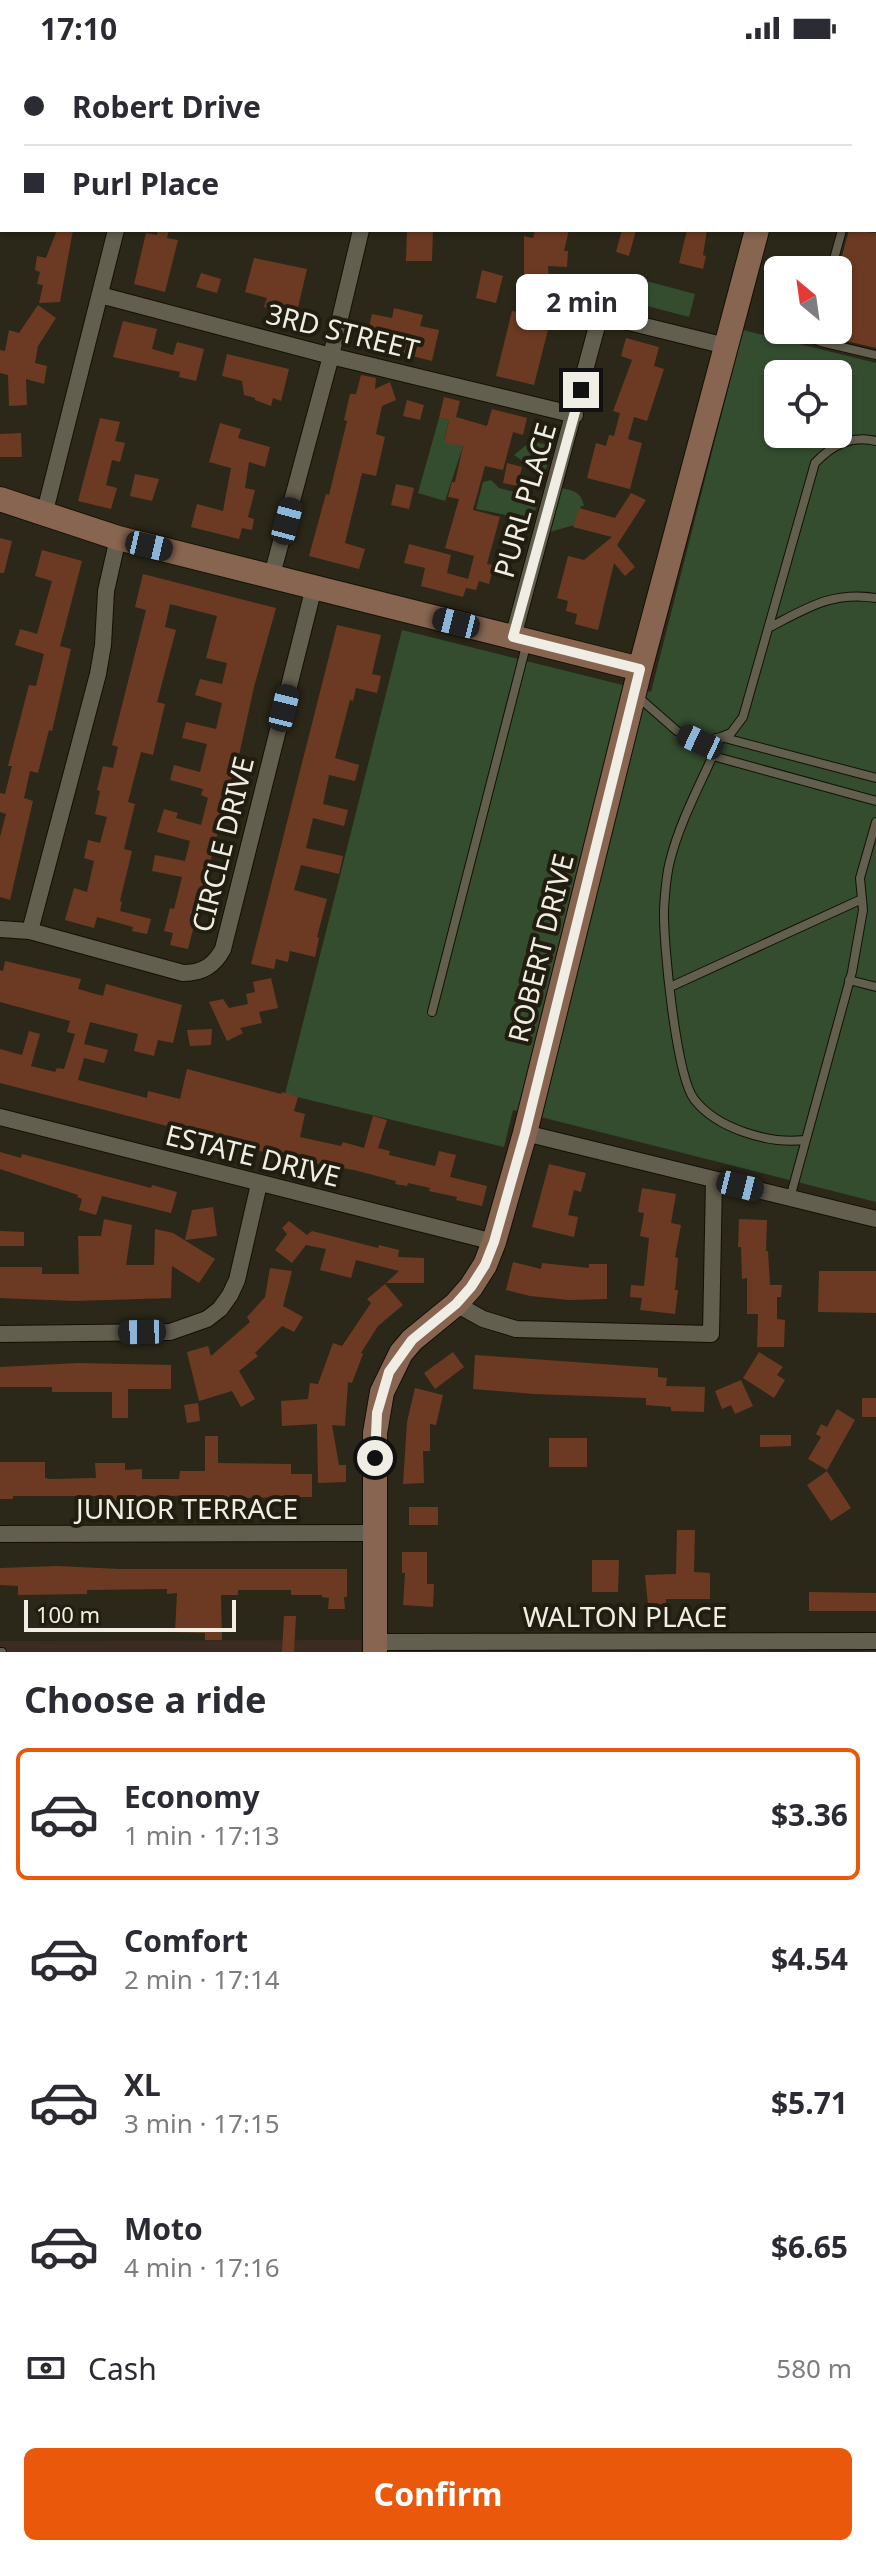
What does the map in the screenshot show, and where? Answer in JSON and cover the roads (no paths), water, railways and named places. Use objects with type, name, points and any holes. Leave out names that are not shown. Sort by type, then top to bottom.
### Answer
[{"type":"street","points":[[44,515],[116,232]]},
{"type":"street","points":[[272,575],[331,356],[361,232]]},
{"type":"street","name":"ROBERT DRIVE","points":[[375,1647],[375,1433],[382,1392],[401,1353],[456,1304],[485,1265],[494,1242],[525,1133],[640,669],[756,232]]},
{"type":"street","name":"3RD STREET","points":[[100,295],[331,356],[575,415]]},
{"type":"street","name":"PURL PLACE","points":[[520,639],[600,315],[726,346]]},
{"type":"street","points":[[0,499],[118,538],[640,669]]},
{"type":"street","points":[[0,929],[30,931],[98,674],[106,591],[118,538]]},
{"type":"street","name":"CIRCLE DRIVE","points":[[30,931],[183,973],[206,969],[217,960],[223,949],[314,587]]},
{"type":"street","name":"ESTATE DRIVE","points":[[0,1117],[494,1242]]},
{"type":"street","points":[[525,1133],[876,1219]]},
{"type":"street","points":[[456,1304],[483,1319],[516,1329],[711,1334],[714,1180]]},
{"type":"street","points":[[0,1334],[170,1332],[207,1319],[220,1309],[237,1280],[259,1184]]},
{"type":"street","name":"JUNIOR TERRACE","points":[[0,1534],[375,1533]]},
{"type":"street","name":"WALTON PLACE","points":[[375,1647],[876,1641]]},
{"type":"lane","points":[[835,256],[841,232]]},
{"type":"lane","points":[[829,344],[876,355]]},
{"type":"lane","points":[[700,742],[721,737],[738,727],[743,717],[815,463],[846,440],[867,438],[876,441]]},
{"type":"lane","points":[[770,627],[820,601],[856,595],[876,598]]},
{"type":"lane","points":[[432,1012],[520,639]]},
{"type":"lane","points":[[634,693],[677,731],[700,742],[713,756],[876,801]]},
{"type":"lane","points":[[721,737],[679,831],[670,863],[664,911],[670,987],[683,1075],[693,1098],[706,1111],[728,1124],[784,1142],[804,1140]]},
{"type":"lane","points":[[721,737],[876,778]]},
{"type":"lane","points":[[790,1198],[849,980],[863,910],[860,878],[876,822]]},
{"type":"lane","points":[[670,987],[862,899]]},
{"type":"lane","points":[[849,980],[876,987]]}]
